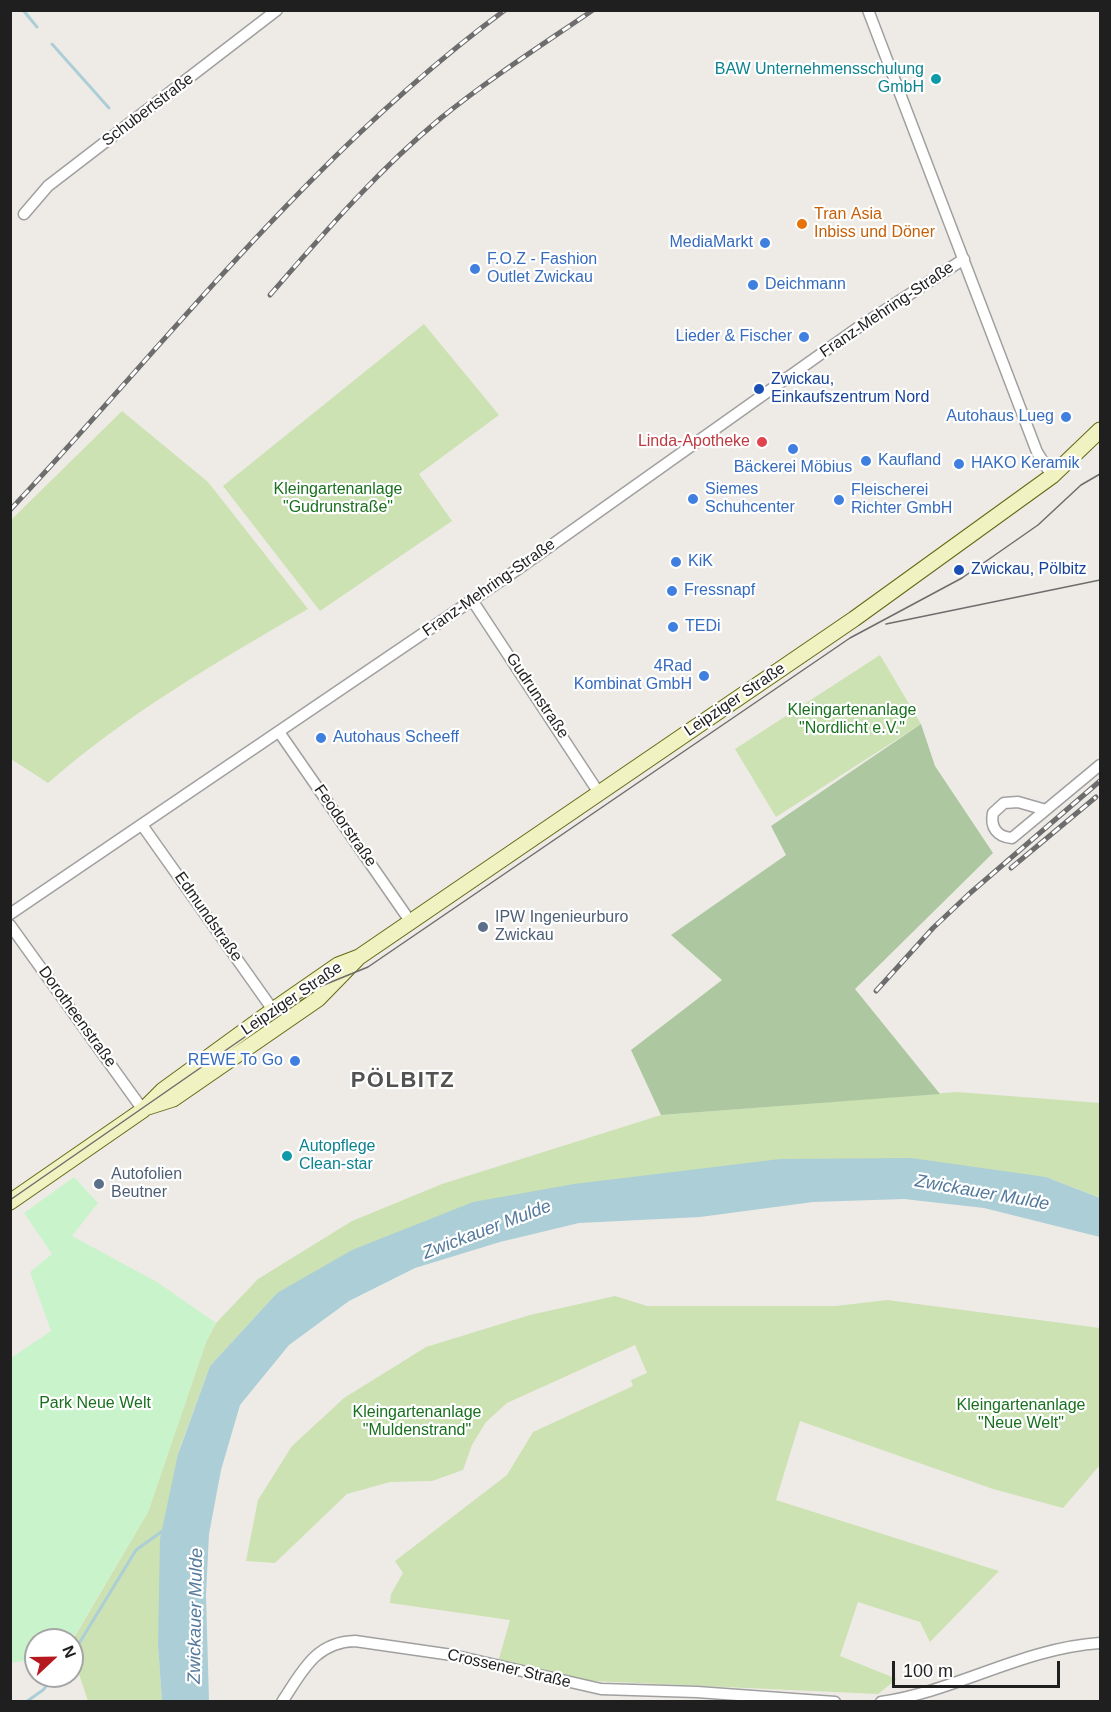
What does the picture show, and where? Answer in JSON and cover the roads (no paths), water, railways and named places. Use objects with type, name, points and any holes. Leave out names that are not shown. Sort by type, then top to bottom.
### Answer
[{"type":"street","name":"Schubertstraße","points":[[24,214],[48,186],[277,10]]},
{"type":"street","points":[[868,10],[1037,452],[1052,476]]},
{"type":"street","name":"Franz-Mehring-Straße","points":[[10,915],[472,600],[802,367],[964,259]]},
{"type":"street","name":"Leipziger Straße","points":[[142,1110],[173,1099],[318,999],[359,957],[831,635],[1052,476],[1101,430]]},
{"type":"street","name":"Gudrunstraße","points":[[472,600],[599,793]]},
{"type":"street","name":"Feodorstraße","points":[[279,732],[410,921]]},
{"type":"street","points":[[1046,810],[1018,802],[1004,803],[993,813],[993,825],[1000,835],[1012,838],[1101,765]]},
{"type":"street","name":"Edmundstraße","points":[[142,825],[273,1010]]},
{"type":"street","name":"Dorotheenstraße","points":[[10,925],[142,1110]]},
{"type":"street","name":"Leipziger Straße","points":[[10,1202],[142,1110],[163,1090],[273,1010],[338,965],[359,957]]},
{"type":"street","name":"Crossener Straße","points":[[282,1701],[308,1665],[325,1647],[340,1642],[355,1641],[452,1655],[601,1689],[697,1692],[835,1701]]},
{"type":"street","points":[[882,1701],[921,1694],[1028,1656],[1101,1643]]},
{"type":"water","name":"Zwickauer Mulde","points":[[911,1158],[1046,1177],[1100,1198],[1100,1237],[984,1208],[904,1199],[813,1202],[700,1217],[579,1223],[500,1242],[415,1268],[349,1301],[289,1345],[240,1405],[221,1470],[209,1534],[206,1595],[209,1701],[162,1701],[158,1645],[160,1539],[178,1454],[210,1366],[277,1293],[352,1250],[473,1202],[574,1184],[780,1159]]},
{"type":"waterway","points":[[23,10],[37,27]]},
{"type":"waterway","points":[[52,44],[109,108]]},
{"type":"waterway","points":[[84,1635],[136,1550],[164,1530]]},
{"type":"waterway","points":[[26,1702],[45,1688]]},
{"type":"tram line","points":[[10,1200],[314,989],[368,967],[850,638],[962,578],[1038,525],[1081,485],[1100,474]]},
{"type":"tram line","points":[[886,624],[1100,580]]},
{"type":"railway","points":[[10,510],[246,248],[307,185],[370,123],[435,65],[505,10]]},
{"type":"railway","points":[[270,295],[352,203],[417,138],[478,90],[593,10]]},
{"type":"railway","points":[[876,991],[933,928],[969,894],[1100,781]]},
{"type":"railway","points":[[1011,868],[1096,797]]},
{"type":"place","name":"BAW Unternehmensschulung GmbH","points":[[936,79]]},
{"type":"place","name":"Tran Asia Inbiss und Döner","points":[[802,224]]},
{"type":"place","name":"MediaMarkt","points":[[765,243]]},
{"type":"place","name":"F.O.Z - Fashion Outlet Zwickau","points":[[475,269]]},
{"type":"place","name":"Deichmann","points":[[753,285]]},
{"type":"place","name":"Lieder & Fischer","points":[[804,337]]},
{"type":"place","name":"Zwickau, Einkaufszentrum Nord","points":[[759,389]]},
{"type":"place","name":"Autohaus Lueg","points":[[1066,417]]},
{"type":"place","name":"Linda-Apotheke","points":[[762,442]]},
{"type":"place","name":"Bäckerei Möbius","points":[[793,449]]},
{"type":"place","name":"Kaufland","points":[[866,461]]},
{"type":"place","name":"HAKO Keramik","points":[[959,464]]},
{"type":"place","name":"Siemes Schuhcenter","points":[[693,499]]},
{"type":"place","name":"Fleischerei Richter GmbH","points":[[839,500]]},
{"type":"place","name":"KiK","points":[[676,562]]},
{"type":"place","name":"Zwickau, Pölbitz","points":[[959,570]]},
{"type":"place","name":"Fressnapf","points":[[672,591]]},
{"type":"place","name":"TEDi","points":[[673,627]]},
{"type":"place","name":"4Rad Kombinat GmbH","points":[[704,676]]},
{"type":"place","name":"Autohaus Scheeff","points":[[321,738]]},
{"type":"place","name":"IPW Ingenieurburo Zwickau","points":[[483,927]]},
{"type":"place","name":"REWE To Go","points":[[295,1061]]},
{"type":"place","name":"Autopflege Clean-star","points":[[287,1156]]},
{"type":"place","name":"Autofolien Beutner","points":[[99,1184]]},
{"type":"district","name":"PÖLBITZ","points":[[403,1081]]},
{"type":"park label","name":"Kleingartenanlage \"Gudrunstraße\"","points":[[338,499]]},
{"type":"park label","name":"Kleingartenanlage \"Nordlicht e.V.\"","points":[[852,720]]},
{"type":"park label","name":"Park Neue Welt","points":[[95,1404]]},
{"type":"park label","name":"Kleingartenanlage \"Neue Welt\"","points":[[1021,1415]]},
{"type":"park label","name":"Kleingartenanlage \"Muldenstrand\"","points":[[417,1422]]}]
